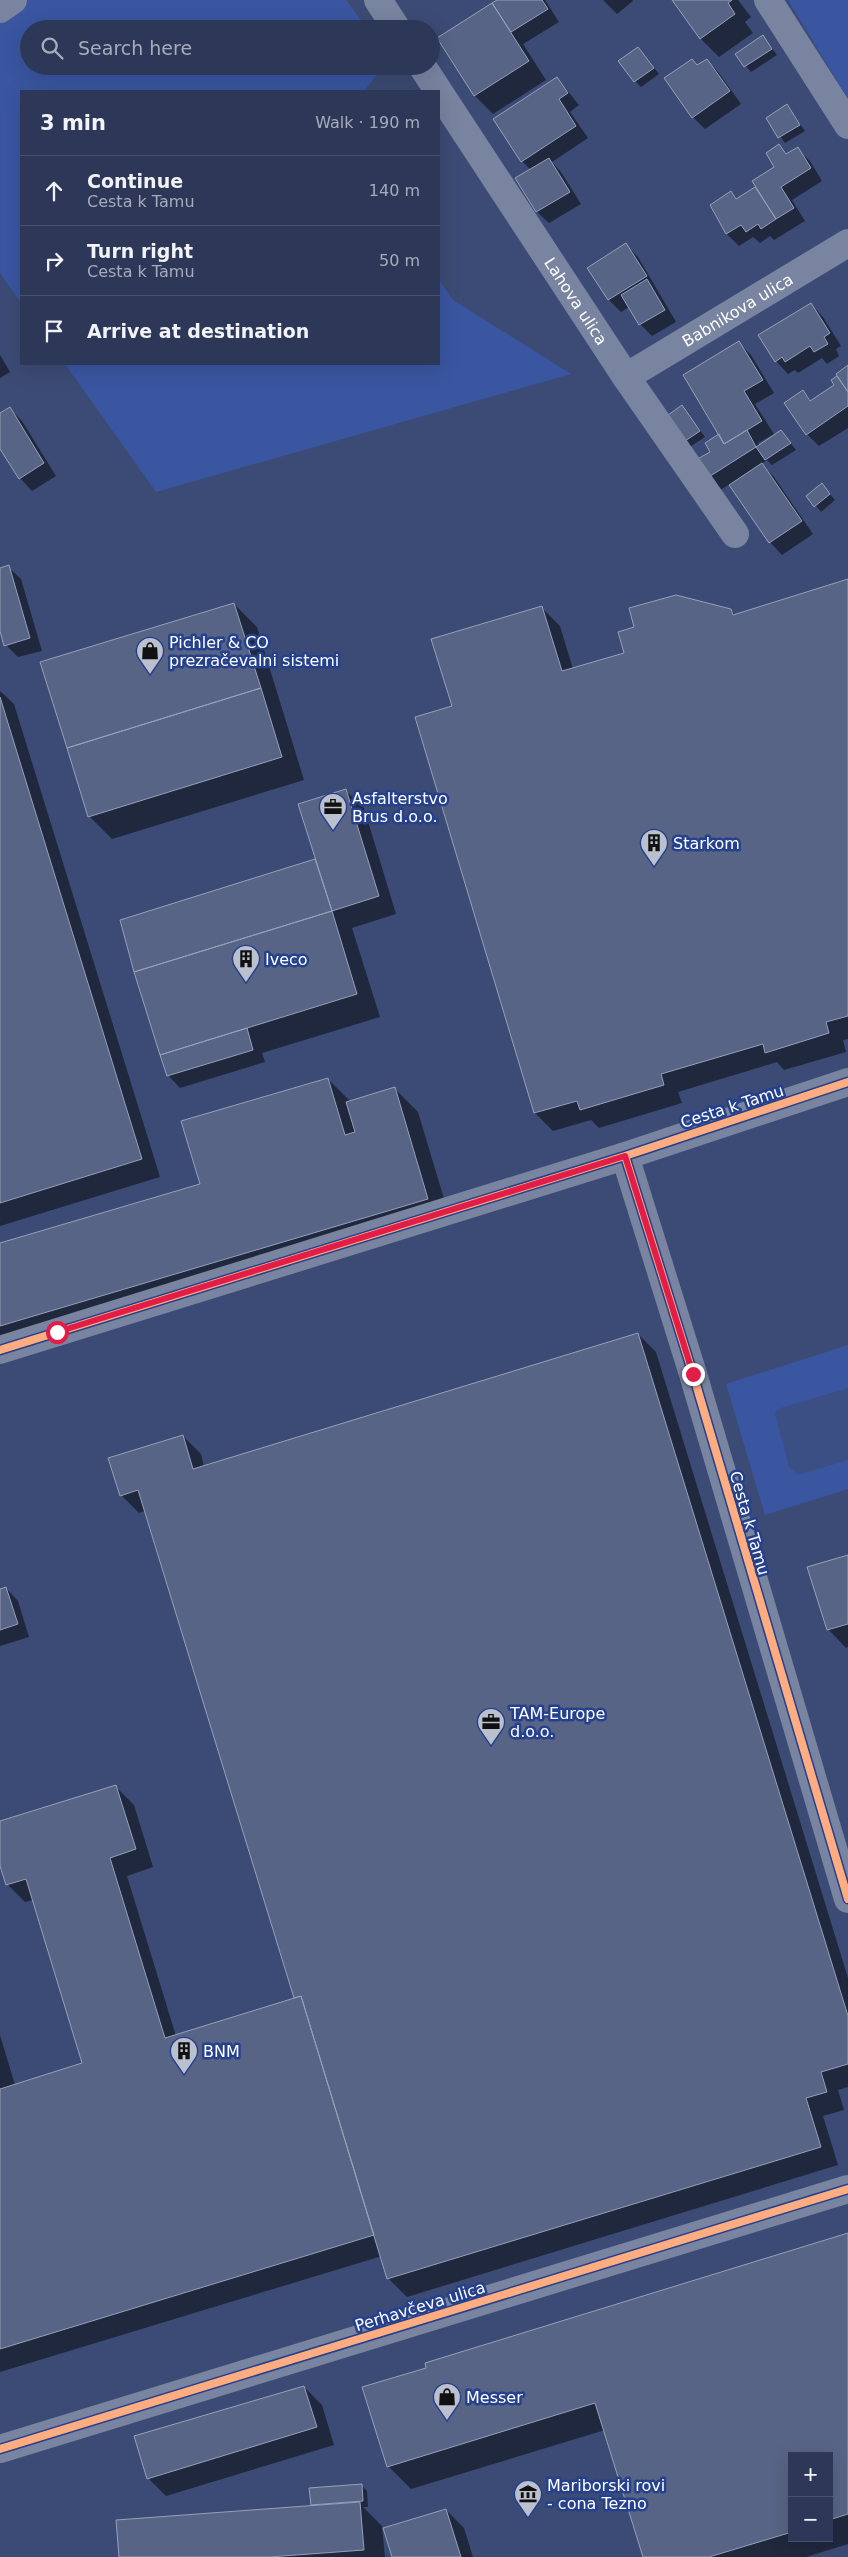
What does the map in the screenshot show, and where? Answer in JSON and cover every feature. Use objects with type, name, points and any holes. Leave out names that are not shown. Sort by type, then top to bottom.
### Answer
[{"type":"street","points":[[0,9],[13,0]]},
{"type":"street","points":[[378,0],[392,20]]},
{"type":"street","points":[[768,0],[848,125]]},
{"type":"street","name":"Lahova ulica","points":[[428,75],[438,90]]},
{"type":"street","name":"Lahova ulica","points":[[440,93],[626,377],[735,534]]},
{"type":"street","name":"Babnikova ulica","points":[[626,377],[848,243]]},
{"type":"street","name":"Cesta k Tamu","points":[[0,1350],[625,1156],[848,1082]]},
{"type":"street","name":"Cesta k Tamu","points":[[625,1156],[693,1374],[848,1899]]},
{"type":"street","name":"Perhavčeva ulica","points":[[0,2449],[848,2189]]},
{"type":"shaded area","points":[[0,0],[346,0],[361,20],[20,20],[20,75],[377,75],[365,90],[20,90],[20,302],[0,273]]},
{"type":"shaded area","points":[[788,0],[848,0],[848,99]]},
{"type":"shaded area","points":[[440,281],[453,300],[571,374],[156,492],[66,365],[440,365]]},
{"type":"shaded area","points":[[848,1345],[848,1489],[765,1515],[726,1384]]},
{"type":"shaded area","points":[[848,1388],[848,1460],[798,1475],[789,1467],[775,1413],[781,1408]]},
{"type":"building","points":[[497,0],[542,0],[548,9],[511,32],[492,3]]},
{"type":"building","points":[[672,0],[732,0],[728,3],[735,14],[700,39]]},
{"type":"building","points":[[492,3],[529,61],[474,96],[440,43],[440,36]]},
{"type":"building","points":[[763,35],[772,49],[744,67],[735,54]]},
{"type":"building","points":[[638,47],[654,68],[634,82],[618,61]]},
{"type":"building","points":[[692,59],[697,65],[707,59],[730,91],[692,118],[664,78]]},
{"type":"building","points":[[557,77],[568,93],[559,99],[576,126],[521,162],[493,119]]},
{"type":"building","points":[[787,104],[800,125],[778,138],[766,118]]},
{"type":"building","points":[[779,144],[786,154],[798,147],[811,168],[781,187],[794,208],[776,219],[752,181],[774,167],[766,153]]},
{"type":"building","points":[[549,158],[570,192],[536,212],[515,178]]},
{"type":"building","points":[[755,187],[776,219],[761,229],[758,224],[746,232],[741,225],[726,234],[710,205],[731,191],[736,199]]},
{"type":"building","points":[[626,243],[647,276],[608,300],[587,268]]},
{"type":"building","points":[[647,279],[665,310],[639,325],[621,295]]},
{"type":"building","points":[[811,303],[830,333],[824,337],[828,344],[814,352],[810,346],[785,362],[782,357],[775,362],[758,335]]},
{"type":"building","points":[[739,341],[763,380],[744,391],[762,421],[724,444],[683,375]]},
{"type":"building","points":[[848,365],[848,392],[836,374]]},
{"type":"building","points":[[837,376],[848,392],[848,406],[806,435],[784,403],[803,390],[810,401],[834,385],[831,380]]},
{"type":"building","points":[[682,405],[700,431],[682,443],[664,418]]},
{"type":"building","points":[[10,407],[44,463],[19,479],[0,449],[0,413]]},
{"type":"building","points":[[747,430],[756,447],[704,480],[692,462],[710,452],[705,443],[719,434],[724,444]]},
{"type":"building","points":[[781,430],[791,443],[765,460],[756,447]]},
{"type":"building","points":[[762,463],[802,521],[769,543],[729,485]]},
{"type":"building","points":[[822,483],[830,494],[814,507],[806,496]]},
{"type":"building","points":[[9,565],[30,638],[4,646],[0,631],[0,568]]},
{"type":"building","name":"Starkom","points":[[848,579],[848,1016],[826,1022],[829,1033],[765,1053],[763,1044],[661,1074],[664,1085],[580,1110],[577,1101],[534,1113],[415,717],[452,706],[431,639],[542,606],[562,671],[624,653],[618,632],[634,627],[629,608],[676,595],[731,609],[733,615]]},
{"type":"building","name":"Pichler & CO prezračevalni sistemi","points":[[234,603],[261,688],[67,748],[40,662]]},
{"type":"building","points":[[261,688],[282,757],[88,817],[67,748]]},
{"type":"building","points":[[0,697],[142,1159],[0,1203]]},
{"type":"building","name":"Asfalterstvo Brus d.o.o.","points":[[346,789],[379,896],[332,911],[298,804]]},
{"type":"building","points":[[315,859],[332,911],[134,972],[120,920]]},
{"type":"building","name":"Iveco","points":[[332,911],[357,994],[160,1055],[134,972]]},
{"type":"building","points":[[247,1028],[253,1050],[167,1076],[160,1055]]},
{"type":"building","points":[[328,1078],[345,1135],[355,1132],[346,1102],[395,1087],[428,1199],[0,1326],[0,1243],[200,1184],[181,1121]]},
{"type":"building","name":"TAM-Europe d.o.o.","points":[[638,1333],[848,2016],[848,2064],[821,2072],[827,2092],[806,2098],[821,2147],[387,2279],[301,1996],[294,1998],[138,1490],[120,1496],[108,1458],[183,1435],[193,1469]]},
{"type":"building","points":[[848,1555],[848,1624],[827,1630],[807,1567]]},
{"type":"building","points":[[6,1587],[18,1624],[0,1630],[0,1589]]},
{"type":"building","name":"BNM","points":[[116,1785],[136,1849],[110,1858],[165,2038],[301,1996],[374,2235],[0,2349],[0,2089],[82,2063],[26,1879],[6,1885],[0,1866],[0,1821]]},
{"type":"building","points":[[848,2233],[848,2514],[833,2519],[833,2452],[788,2452],[788,2533],[709,2557],[643,2557],[595,2403],[387,2467],[362,2387],[426,2368],[425,2363]]},
{"type":"building","points":[[304,2386],[317,2427],[147,2479],[134,2436]]},
{"type":"building","points":[[362,2484],[363,2501],[311,2505],[309,2488]]},
{"type":"building","points":[[360,2502],[364,2550],[269,2557],[119,2557],[116,2520]]},
{"type":"building","points":[[446,2509],[461,2557],[392,2557],[383,2528]]},
{"type":"cycle path","points":[[0,1350],[625,1156],[848,1082]]},
{"type":"cycle path","points":[[625,1156],[693,1374],[848,1899]]},
{"type":"cycle path","points":[[0,2449],[848,2189]]},
{"type":"place","name":"Pichler & CO prezračevalni sistemi","points":[[150,675]]},
{"type":"place","name":"Asfalterstvo Brus d.o.o.","points":[[333,831]]},
{"type":"place","name":"Starkom","points":[[654,867]]},
{"type":"place","name":"Iveco","points":[[246,983]]},
{"type":"place","name":"TAM-Europe d.o.o.","points":[[491,1746]]},
{"type":"place","name":"BNM","points":[[184,2075]]},
{"type":"place","name":"Messer","points":[[447,2421]]},
{"type":"place","name":"Mariborski rovi - cona Tezno","points":[[528,2518]]},
{"type":"route","points":[[57,1332],[173,1294],[625,1156],[693,1374]]}]
